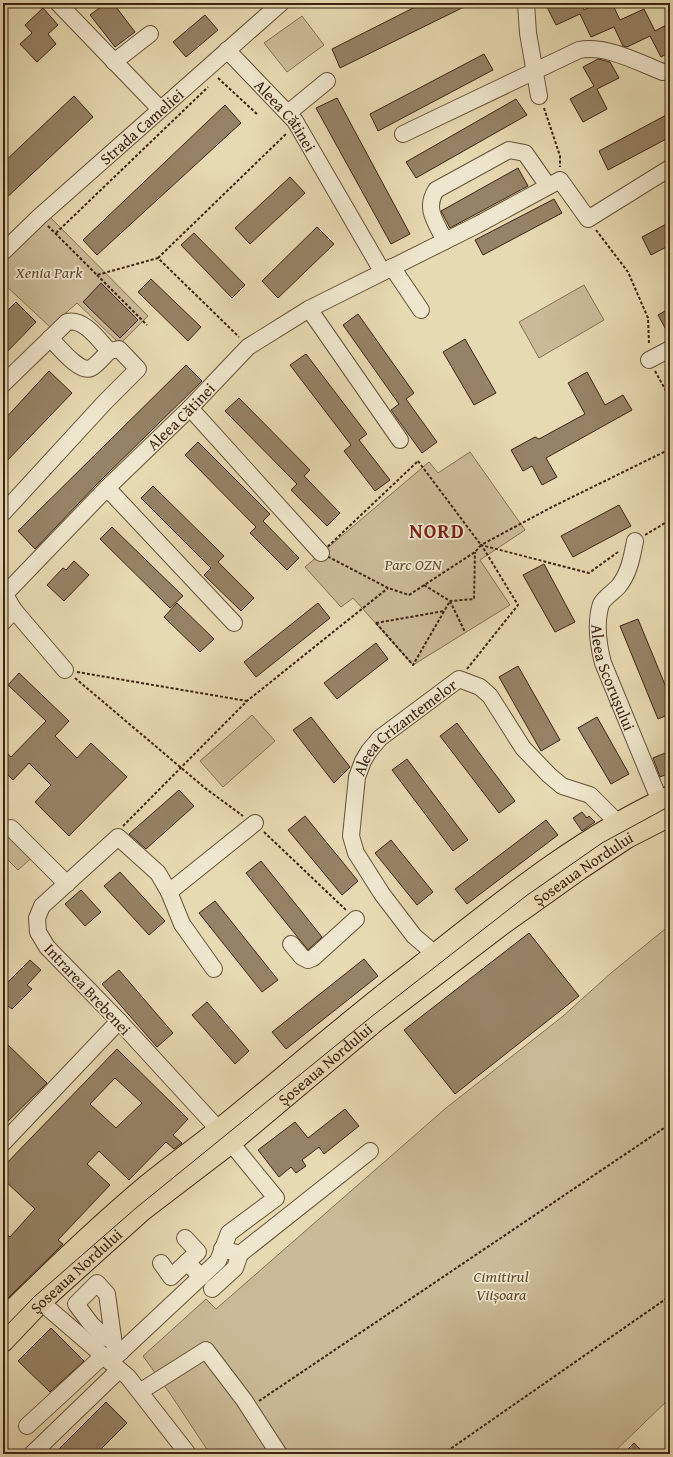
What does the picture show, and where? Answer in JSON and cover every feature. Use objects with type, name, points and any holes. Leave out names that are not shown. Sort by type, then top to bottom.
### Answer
[{"type":"main road","name":"Șoseaua Nordului","points":[[3,1342],[41,1302],[224,1137],[376,1021],[441,961],[559,859],[618,823],[666,808]]},
{"type":"main road","name":"Șoseaua Nordului","points":[[441,961],[502,924],[597,856],[627,838],[666,808]]},
{"type":"main road","name":"Șoseaua Nordului","points":[[3,1319],[113,1215],[148,1185],[224,1137]]},
{"type":"street","points":[[58,3],[160,109]]},
{"type":"street","name":"Strada Cameliei","points":[[3,252],[39,217],[281,3]]},
{"type":"street","points":[[526,3],[528,33],[539,96]]},
{"type":"street","points":[[114,62],[150,34]]},
{"type":"street","points":[[403,134],[579,50],[591,48],[607,51],[664,72]]},
{"type":"street","name":"Aleea Cătinei","points":[[227,50],[292,118],[387,269]]},
{"type":"street","points":[[292,118],[327,81]]},
{"type":"street","points":[[445,241],[430,210],[431,198],[436,190],[510,150],[525,153],[588,219],[670,168]]},
{"type":"street","name":"Aleea Cătinei","points":[[4,593],[190,408],[248,347],[309,309],[445,241],[554,183]]},
{"type":"street","points":[[387,269],[420,310]]},
{"type":"street","points":[[309,309],[400,440]]},
{"type":"street","points":[[3,384],[67,322],[74,320],[81,323],[109,351]]},
{"type":"street","points":[[3,513],[105,402],[138,369],[119,349],[109,351],[91,368],[86,370],[79,367],[50,338]]},
{"type":"street","points":[[649,360],[670,349]]},
{"type":"street","points":[[190,408],[321,553]]},
{"type":"street","points":[[108,488],[234,623]]},
{"type":"street","name":"Aleea Scorușului","points":[[635,541],[630,566],[619,586],[602,603],[598,622],[598,644],[603,662],[666,808]]},
{"type":"street","points":[[4,593],[14,610],[65,670]]},
{"type":"street","points":[[3,622],[14,610]]},
{"type":"street","name":"Aleea Crizantemelor","points":[[441,961],[414,936],[382,894],[356,854],[351,836],[357,777],[363,761],[380,738],[459,679],[480,687],[490,696],[523,748],[549,775],[562,786],[590,795],[618,823]]},
{"type":"street","points":[[169,892],[255,823]]},
{"type":"street","points":[[11,828],[67,884]]},
{"type":"street","points":[[118,838],[158,873],[169,892],[182,924],[214,969]]},
{"type":"street","name":"Intrarea Brebenei","points":[[118,838],[42,906],[37,918],[38,932],[47,947],[118,1021],[224,1137],[276,1198],[229,1233],[222,1249]]},
{"type":"street","points":[[292,944],[302,957],[308,960],[313,958],[356,919]]},
{"type":"street","points":[[3,1143],[118,1021]]},
{"type":"street","points":[[212,1289],[235,1268],[240,1254],[370,1151]]},
{"type":"street","points":[[161,1263],[171,1277],[198,1252],[185,1238]]},
{"type":"street","points":[[27,1426],[113,1360],[218,1261],[222,1249],[240,1254]]},
{"type":"street","points":[[187,1262],[201,1277]]},
{"type":"street","points":[[41,1302],[113,1360],[141,1391],[188,1454]]},
{"type":"street","points":[[32,1454],[113,1360],[113,1336]]},
{"type":"street","points":[[141,1391],[206,1350],[244,1400],[248,1409],[279,1454]]},
{"type":"path","points":[[56,233],[219,77],[258,115]]},
{"type":"path","points":[[539,96],[560,156],[554,183]]},
{"type":"path","points":[[97,275],[158,258],[292,118]]},
{"type":"path","points":[[39,217],[147,325]]},
{"type":"path","points":[[588,219],[628,272],[648,318],[649,360],[670,398]]},
{"type":"path","points":[[158,258],[223,320],[248,347]]},
{"type":"path","points":[[459,679],[518,605],[481,545],[418,461],[321,553],[388,588],[409,595],[475,552],[481,545],[552,507],[670,449]]},
{"type":"path","points":[[481,545],[589,573],[635,541],[670,520]]},
{"type":"path","points":[[450,601],[474,599],[475,552]]},
{"type":"path","points":[[424,585],[450,601],[465,632]]},
{"type":"path","points":[[118,838],[124,823],[247,701],[388,588]]},
{"type":"path","points":[[444,611],[376,623],[413,664],[450,601]]},
{"type":"path","points":[[65,670],[247,701]]},
{"type":"path","points":[[65,670],[222,801],[255,823],[356,919]]},
{"type":"path","points":[[248,1409],[670,1124]]},
{"type":"path","points":[[443,1454],[670,1296]]},
{"type":"green space","points":[[302,16],[324,45],[287,72],[264,43]]},
{"type":"green space","name":"Xenia Park","points":[[48,215],[148,316],[120,344],[77,303],[50,327],[3,283],[3,260]]},
{"type":"green space","points":[[584,285],[604,320],[539,358],[519,322]]},
{"type":"green space","name":"Parc OZN","points":[[470,452],[525,530],[480,560],[510,605],[413,665],[353,598],[341,607],[305,567],[429,462],[438,473]]},
{"type":"green space","points":[[252,715],[275,741],[223,787],[200,761]]},
{"type":"green space","points":[[6,817],[39,851],[18,870],[3,855],[3,820]]},
{"type":"green space","name":"Cimitirul Viișoara","points":[[670,925],[670,1398],[612,1454],[210,1454],[143,1356],[206,1299],[216,1309],[446,1108],[562,1017],[611,973]]},
{"type":"building","points":[[106,3],[113,3],[135,32],[115,47],[90,15]]},
{"type":"building","points":[[423,3],[472,3],[340,68],[332,49]]},
{"type":"building","points":[[545,3],[581,3],[584,10],[598,3],[612,3],[620,20],[644,9],[655,31],[670,23],[670,52],[661,57],[650,36],[627,47],[623,46],[614,27],[591,37],[580,14],[556,25]]},
{"type":"building","points":[[43,8],[58,25],[48,34],[56,44],[37,62],[20,44],[32,33],[25,25]]},
{"type":"building","points":[[205,15],[218,30],[186,57],[173,42]]},
{"type":"building","points":[[484,54],[493,70],[378,131],[370,114]]},
{"type":"building","points":[[598,59],[610,62],[619,78],[597,89],[607,109],[583,122],[570,99],[594,86],[583,67]]},
{"type":"building","points":[[74,96],[93,117],[3,201],[3,163]]},
{"type":"building","points":[[337,98],[410,234],[391,244],[316,108]]},
{"type":"building","points":[[516,99],[527,115],[416,178],[406,162]]},
{"type":"building","points":[[225,105],[241,123],[97,255],[83,240]]},
{"type":"building","points":[[670,113],[670,137],[608,170],[599,151]]},
{"type":"building","points":[[518,168],[528,186],[450,228],[441,211]]},
{"type":"building","points":[[290,177],[305,193],[250,244],[235,228]]},
{"type":"building","points":[[554,199],[562,213],[483,255],[475,240]]},
{"type":"building","points":[[670,222],[670,245],[651,255],[642,237]]},
{"type":"building","points":[[317,227],[334,244],[278,298],[262,281]]},
{"type":"building","points":[[194,233],[245,285],[232,298],[181,245]]},
{"type":"building","points":[[151,279],[201,327],[188,341],[138,292]]},
{"type":"building","points":[[101,283],[138,320],[120,338],[83,302]]},
{"type":"building","points":[[16,302],[36,322],[3,356],[3,315]]},
{"type":"building","points":[[670,308],[670,337],[658,315]]},
{"type":"building","points":[[358,314],[414,393],[406,399],[437,442],[422,453],[391,410],[399,404],[343,325]]},
{"type":"building","points":[[465,339],[496,393],[474,405],[443,352]]},
{"type":"building","points":[[306,354],[367,434],[359,440],[390,480],[375,491],[344,451],[351,445],[290,365]]},
{"type":"building","points":[[186,365],[202,381],[100,481],[35,549],[18,531]]},
{"type":"building","points":[[49,371],[72,393],[3,465],[3,421]]},
{"type":"building","points":[[587,372],[605,405],[623,395],[632,410],[546,458],[557,477],[542,485],[532,466],[523,471],[511,450],[535,437],[539,439],[585,414],[568,383]]},
{"type":"building","points":[[239,398],[310,470],[304,476],[340,513],[327,526],[291,490],[297,484],[225,411]]},
{"type":"building","points":[[198,442],[270,514],[263,521],[299,558],[287,570],[250,533],[256,527],[185,455]]},
{"type":"building","points":[[153,486],[224,556],[218,562],[254,598],[241,611],[204,575],[211,568],[141,498]]},
{"type":"building","points":[[619,505],[631,526],[573,557],[561,536]]},
{"type":"building","points":[[112,527],[183,596],[170,608],[100,539]]},
{"type":"building","points":[[74,561],[89,575],[64,601],[47,585],[63,568],[66,570]]},
{"type":"building","points":[[544,564],[575,622],[555,632],[523,575]]},
{"type":"building","points":[[177,603],[214,639],[200,652],[164,617]]},
{"type":"building","points":[[318,603],[330,618],[256,677],[244,662]]},
{"type":"building","points":[[638,619],[670,697],[670,714],[658,719],[620,626]]},
{"type":"building","points":[[376,643],[388,659],[337,699],[324,683]]},
{"type":"building","points":[[518,666],[560,740],[541,751],[499,677]]},
{"type":"building","points":[[19,673],[69,721],[55,736],[77,758],[91,743],[127,777],[69,836],[35,802],[51,785],[29,763],[13,780],[3,770],[3,749],[11,757],[46,721],[8,685]]},
{"type":"building","points":[[311,717],[350,767],[334,783],[293,730]]},
{"type":"building","points":[[597,717],[629,774],[611,784],[578,728]]},
{"type":"building","points":[[457,723],[515,801],[499,813],[440,736]]},
{"type":"building","points":[[670,751],[670,773],[660,777],[653,758]]},
{"type":"building","points":[[407,759],[468,840],[453,851],[392,770]]},
{"type":"building","points":[[179,790],[194,806],[146,849],[129,834]]},
{"type":"building","points":[[582,812],[587,818],[589,816],[595,822],[582,831],[573,818]]},
{"type":"building","points":[[305,816],[358,881],[342,895],[288,830]]},
{"type":"building","points":[[546,820],[558,835],[467,904],[455,889]]},
{"type":"building","points":[[391,840],[433,892],[417,905],[375,853]]},
{"type":"building","points":[[261,861],[322,937],[308,950],[246,873]]},
{"type":"building","points":[[120,872],[165,921],[149,935],[104,886]]},
{"type":"building","points":[[81,890],[101,912],[85,926],[65,904]]},
{"type":"building","points":[[215,901],[278,980],[262,992],[199,913]]},
{"type":"building","points":[[529,933],[579,996],[455,1094],[404,1030]]},
{"type":"building","points":[[364,959],[378,976],[286,1049],[272,1032]]},
{"type":"building","points":[[30,960],[41,970],[27,985],[32,989],[12,1009],[8,1006],[3,1011],[3,987]]},
{"type":"building","points":[[119,970],[173,1033],[157,1047],[102,984]]},
{"type":"building","points":[[207,1002],[249,1051],[235,1064],[192,1015]]},
{"type":"building","points":[[3,1040],[47,1083],[3,1126]]},
{"type":"building","points":[[117,1049],[188,1119],[173,1135],[182,1143],[174,1149],[166,1142],[129,1180],[99,1151],[87,1164],[110,1185],[58,1240],[63,1244],[3,1303],[3,1230],[10,1237],[35,1209],[3,1179],[3,1167]],"holes":[[[115,1078],[142,1103],[116,1128],[90,1104]]]},
{"type":"building","points":[[345,1109],[359,1126],[324,1154],[319,1147],[302,1160],[306,1166],[296,1173],[291,1167],[279,1177],[258,1150],[295,1122],[308,1138]]},
{"type":"building","points":[[51,1328],[84,1361],[50,1392],[18,1361]]},
{"type":"building","points":[[106,1402],[127,1423],[96,1454],[54,1454]]},
{"type":"building","points":[[634,1443],[645,1454],[623,1454]]},
{"type":"tram line","points":[[3,1329],[34,1297],[136,1208],[371,1017],[526,896],[602,843],[670,806]]},
{"type":"district","name":"NORD","points":[[437,530]]}]
